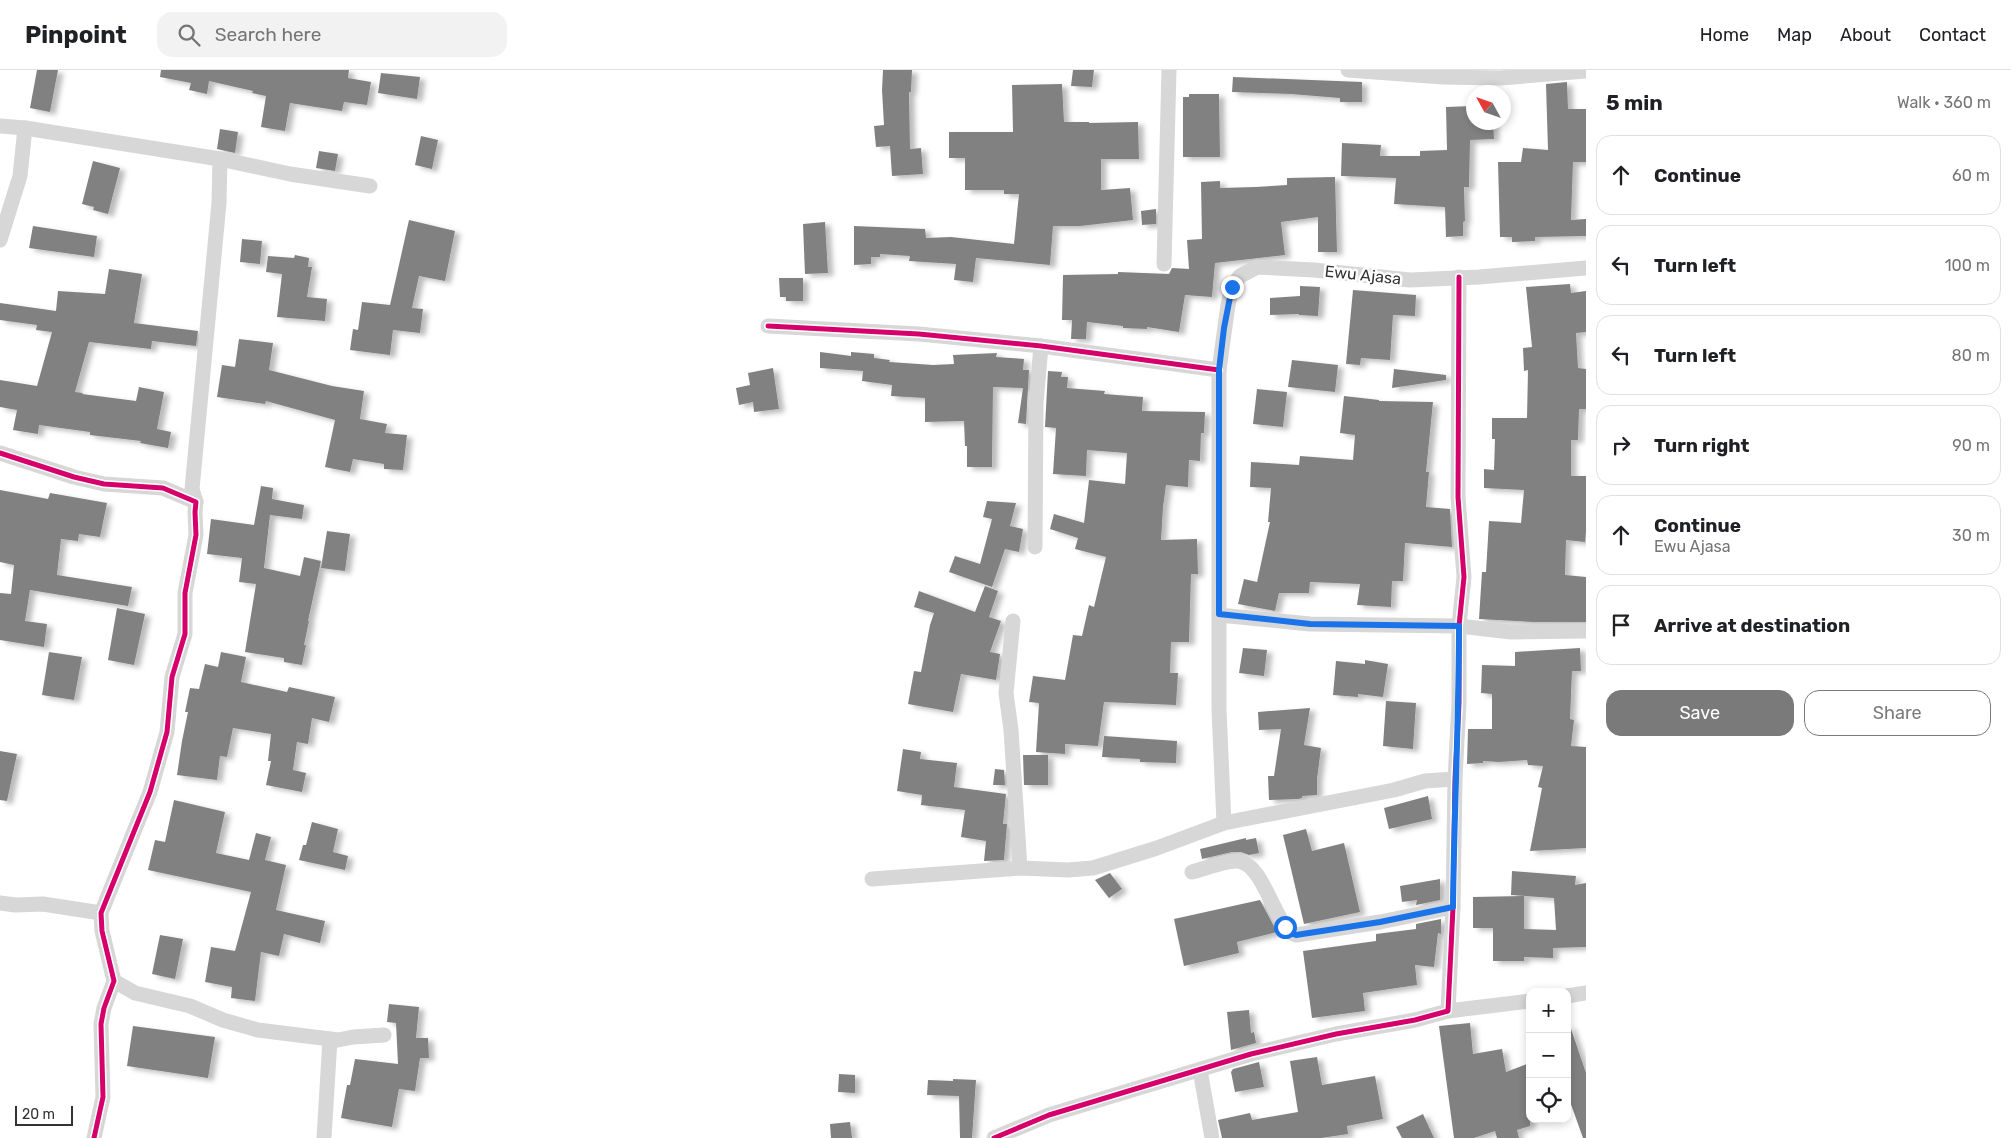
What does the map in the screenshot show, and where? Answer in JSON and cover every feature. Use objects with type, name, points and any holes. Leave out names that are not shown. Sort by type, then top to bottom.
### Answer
[{"type":"street","points":[[1164,264],[1169,70]]},
{"type":"street","points":[[1348,70],[1443,77],[1500,78],[1586,71]]},
{"type":"street","points":[[0,126],[25,128],[220,159],[290,174],[370,186]]},
{"type":"street","points":[[0,240],[20,176],[25,128]]},
{"type":"street","points":[[94,1138],[103,1097],[101,1024],[104,1008],[114,981],[102,931],[101,913],[150,792],[167,732],[172,677],[185,634],[185,593],[196,534],[196,502],[192,489],[219,203],[220,159]]},
{"type":"street","name":"Ewu Ajasa","points":[[1224,823],[1219,710],[1219,370],[1224,328],[1232,287],[1240,276],[1257,267],[1322,270],[1410,280],[1479,277],[1586,268]]},
{"type":"street","points":[[1448,1011],[1459,703],[1459,626],[1464,577],[1458,497],[1459,277]]},
{"type":"street","points":[[768,326],[919,334],[1041,346],[1219,370]]},
{"type":"street","points":[[1035,547],[1036,403],[1041,346]]},
{"type":"street","points":[[0,453],[74,477],[104,484],[163,488],[196,502]]},
{"type":"street","points":[[1219,614],[1310,624],[1459,626],[1511,632],[1586,631]]},
{"type":"street","points":[[1013,621],[1006,693],[1011,730],[1020,868]]},
{"type":"street","points":[[872,880],[1020,868],[1068,870],[1093,868],[1157,848],[1224,823],[1394,790],[1425,781],[1455,779]]},
{"type":"street","points":[[1192,872],[1237,861],[1246,864],[1265,888],[1285,927],[1290,933],[1296,935],[1380,922],[1453,907]]},
{"type":"street","points":[[0,903],[15,905],[43,904],[101,913]]},
{"type":"street","points":[[114,981],[135,992],[190,1006],[223,1020],[258,1030],[338,1040],[384,1035]]},
{"type":"street","points":[[1571,995],[1586,993]]},
{"type":"street","points":[[1001,1137],[1049,1115],[1251,1054],[1336,1034],[1415,1020],[1448,1011],[1526,1002]]},
{"type":"street","points":[[324,1138],[330,1038]]},
{"type":"street","points":[[1200,1070],[1212,1138]]},
{"type":"building","points":[[37,70],[58,70],[50,112],[30,108]]},
{"type":"building","points":[[161,70],[349,70],[348,78],[371,82],[367,105],[344,102],[342,111],[290,103],[285,131],[261,127],[266,96],[252,93],[253,91],[209,81],[207,94],[189,90],[191,83],[160,77]]},
{"type":"building","points":[[883,70],[912,70],[911,92],[909,92],[910,149],[921,148],[923,174],[892,176],[890,146],[876,147],[874,126],[884,125]]},
{"type":"building","points":[[1073,70],[1094,70],[1092,87],[1071,86]]},
{"type":"building","points":[[381,73],[420,77],[417,99],[378,93]]},
{"type":"building","points":[[1233,77],[1362,82],[1362,102],[1340,102],[1340,98],[1291,94],[1232,92]]},
{"type":"building","points":[[1567,82],[1568,109],[1586,109],[1586,162],[1573,162],[1571,220],[1586,219],[1586,236],[1535,237],[1535,241],[1512,242],[1512,237],[1500,237],[1498,162],[1521,162],[1523,148],[1548,150],[1546,84]]},
{"type":"building","points":[[1062,84],[1064,122],[1138,122],[1139,159],[1101,159],[1101,190],[1130,188],[1133,220],[1080,226],[1053,226],[1050,265],[976,258],[973,282],[954,280],[956,264],[909,261],[910,256],[880,254],[880,257],[871,257],[871,264],[854,265],[854,226],[925,229],[926,238],[951,237],[1014,244],[1019,194],[1004,194],[1004,190],[965,190],[965,158],[949,158],[949,132],[1013,132],[1012,85]]},
{"type":"building","points":[[1189,94],[1219,94],[1220,157],[1183,157],[1183,97],[1189,97]]},
{"type":"building","points":[[1466,106],[1466,130],[1493,130],[1494,139],[1470,140],[1469,187],[1464,187],[1465,221],[1463,222],[1463,236],[1446,237],[1445,207],[1394,204],[1396,178],[1341,176],[1342,143],[1381,145],[1380,156],[1420,156],[1420,151],[1447,150],[1446,107]]},
{"type":"building","points":[[220,129],[238,132],[235,153],[217,149]]},
{"type":"building","points":[[421,136],[438,140],[432,169],[415,165]]},
{"type":"building","points":[[319,151],[338,154],[335,171],[316,168]]},
{"type":"building","points":[[93,161],[120,168],[108,214],[93,210],[94,207],[82,204]]},
{"type":"building","points":[[1335,177],[1337,252],[1318,252],[1318,217],[1281,222],[1285,255],[1215,263],[1212,297],[1185,295],[1179,332],[1147,327],[1147,329],[1123,328],[1123,326],[1087,322],[1086,339],[1071,339],[1072,320],[1062,320],[1063,275],[1118,274],[1118,272],[1169,274],[1172,268],[1189,269],[1187,240],[1202,239],[1201,182],[1220,181],[1220,188],[1256,187],[1287,185],[1287,178]]},
{"type":"building","points":[[1156,209],[1156,224],[1142,225],[1141,211]]},
{"type":"building","points":[[409,220],[455,231],[445,281],[419,276],[412,308],[423,309],[420,333],[393,330],[390,355],[350,350],[353,329],[358,330],[362,302],[390,305]]},
{"type":"building","points":[[825,222],[828,273],[805,274],[803,224]]},
{"type":"building","points":[[33,226],[97,236],[94,257],[29,248]]},
{"type":"building","points":[[242,239],[262,241],[260,264],[240,262]]},
{"type":"building","points":[[295,255],[309,258],[308,267],[312,267],[307,297],[327,299],[325,321],[277,317],[282,274],[266,272],[268,256],[294,258]]},
{"type":"building","points":[[109,269],[142,274],[134,323],[198,331],[196,346],[152,341],[151,349],[89,342],[75,392],[136,401],[139,387],[164,392],[157,429],[171,432],[168,448],[140,443],[141,441],[90,435],[90,432],[39,425],[38,434],[13,430],[17,410],[0,407],[0,380],[37,386],[52,332],[36,330],[37,325],[0,320],[0,303],[56,311],[58,291],[105,294]]},
{"type":"building","points":[[779,278],[803,278],[803,301],[786,301],[786,297],[780,297]]},
{"type":"building","points":[[1570,284],[1571,293],[1586,291],[1586,332],[1576,333],[1578,368],[1586,369],[1586,409],[1579,409],[1578,440],[1571,440],[1571,476],[1586,476],[1586,532],[1585,542],[1566,540],[1565,575],[1586,577],[1586,622],[1479,619],[1482,572],[1486,572],[1489,521],[1521,523],[1524,490],[1484,488],[1484,469],[1494,470],[1495,439],[1492,439],[1492,418],[1527,418],[1528,370],[1524,371],[1523,348],[1532,347],[1526,287]]},
{"type":"building","points":[[1300,286],[1320,287],[1318,316],[1299,314],[1270,315],[1270,298],[1300,296]]},
{"type":"building","points":[[1353,290],[1416,295],[1415,316],[1393,315],[1390,360],[1361,358],[1360,365],[1346,364]]},
{"type":"building","points":[[239,339],[273,343],[269,370],[332,386],[364,391],[360,419],[387,424],[385,433],[407,435],[403,470],[384,469],[384,464],[353,459],[350,472],[325,467],[335,420],[266,401],[265,404],[217,397],[222,365],[235,367]]},
{"type":"building","points":[[820,352],[851,356],[851,352],[874,354],[874,358],[890,360],[889,362],[933,365],[954,364],[953,355],[997,353],[996,357],[1024,359],[1023,370],[1029,370],[1026,424],[1018,423],[1023,388],[993,387],[992,467],[967,467],[964,421],[925,422],[925,398],[891,396],[892,385],[862,381],[863,371],[820,368]]},
{"type":"building","points":[[1292,360],[1338,365],[1335,392],[1288,387]]},
{"type":"building","points":[[773,368],[779,409],[754,412],[753,402],[739,405],[736,388],[750,385],[748,373]]},
{"type":"building","points":[[1394,369],[1446,375],[1446,380],[1392,388]]},
{"type":"building","points":[[1048,371],[1062,372],[1061,377],[1068,377],[1067,388],[1105,391],[1104,394],[1143,397],[1142,411],[1205,412],[1204,433],[1201,433],[1200,461],[1189,460],[1188,487],[1166,485],[1163,507],[1161,540],[1197,539],[1198,574],[1191,574],[1189,642],[1171,642],[1170,673],[1178,673],[1176,705],[1104,702],[1098,746],[1065,744],[1065,754],[1036,752],[1039,703],[1029,702],[1033,676],[1065,680],[1073,635],[1082,636],[1089,605],[1094,607],[1106,557],[1075,549],[1078,538],[1050,529],[1054,514],[1084,523],[1089,480],[1125,484],[1127,453],[1087,450],[1086,476],[1053,474],[1056,428],[1045,427]]},
{"type":"building","points":[[1257,389],[1287,392],[1283,427],[1253,424]]},
{"type":"building","points":[[1344,396],[1379,401],[1433,402],[1426,472],[1429,472],[1426,507],[1450,509],[1452,547],[1405,543],[1403,581],[1392,581],[1391,607],[1357,605],[1360,584],[1310,582],[1309,593],[1279,593],[1275,611],[1238,604],[1244,579],[1257,582],[1270,522],[1268,522],[1271,488],[1250,487],[1251,462],[1299,465],[1300,456],[1353,460],[1355,435],[1340,433]]},
{"type":"building","points":[[261,486],[273,488],[272,499],[304,505],[302,519],[270,515],[264,568],[300,576],[304,557],[321,561],[308,621],[302,665],[284,662],[284,658],[245,652],[256,584],[239,582],[242,558],[207,554],[211,519],[254,525]]},
{"type":"building","points":[[0,490],[48,499],[50,493],[107,503],[100,537],[79,534],[78,541],[61,539],[57,575],[132,587],[128,606],[30,590],[25,621],[47,624],[44,647],[0,640],[0,593],[11,594],[14,565],[0,562]]},
{"type":"building","points":[[987,501],[1016,503],[1010,526],[1023,529],[1019,552],[1005,549],[992,587],[949,572],[955,556],[980,564],[992,519],[983,517]]},
{"type":"building","points":[[327,531],[350,534],[345,571],[321,568]]},
{"type":"building","points":[[985,586],[998,591],[989,617],[1001,621],[990,652],[1000,654],[996,680],[961,674],[953,712],[908,704],[914,671],[921,672],[934,613],[914,607],[919,591],[975,612]]},
{"type":"building","points":[[117,608],[145,614],[134,665],[108,660]]},
{"type":"building","points":[[1243,648],[1267,650],[1264,676],[1239,673]]},
{"type":"building","points":[[1580,648],[1581,671],[1572,671],[1570,719],[1574,720],[1571,746],[1586,747],[1586,848],[1530,851],[1542,788],[1538,787],[1543,766],[1528,765],[1527,760],[1483,761],[1483,763],[1467,764],[1468,729],[1492,729],[1492,694],[1481,693],[1482,665],[1515,666],[1515,652]]},
{"type":"building","points":[[49,652],[82,657],[74,700],[42,695]]},
{"type":"building","points":[[221,652],[246,657],[241,682],[287,692],[289,687],[335,697],[329,722],[312,718],[308,744],[297,742],[293,770],[306,773],[302,792],[266,785],[271,761],[268,761],[271,734],[233,728],[227,757],[220,756],[217,780],[177,775],[188,712],[185,712],[190,688],[199,689],[205,664],[218,667]]},
{"type":"building","points":[[1365,660],[1388,664],[1383,697],[1358,694],[1358,697],[1333,695],[1336,661],[1365,664]]},
{"type":"building","points":[[1386,701],[1416,703],[1413,749],[1383,746]]},
{"type":"building","points":[[1310,708],[1304,745],[1321,748],[1317,795],[1302,796],[1302,798],[1298,799],[1269,800],[1268,776],[1274,776],[1281,729],[1259,730],[1258,712]]},
{"type":"building","points":[[1104,736],[1177,741],[1176,763],[1140,762],[1140,759],[1102,757]]},
{"type":"building","points":[[903,749],[921,752],[920,759],[957,763],[954,787],[1006,794],[1003,824],[1007,824],[1004,860],[984,861],[986,841],[961,837],[965,810],[921,805],[922,795],[897,791]]},
{"type":"building","points":[[0,751],[17,754],[7,801],[0,800]]},
{"type":"building","points":[[1023,755],[1048,755],[1048,785],[1024,785]]},
{"type":"building","points":[[995,769],[1004,770],[1005,785],[993,785]]},
{"type":"building","points":[[1428,796],[1432,819],[1389,829],[1384,808]]},
{"type":"building","points":[[174,800],[225,812],[216,853],[249,860],[256,833],[271,837],[265,860],[286,865],[276,910],[325,921],[320,943],[284,934],[279,956],[261,952],[255,1001],[231,998],[232,987],[205,982],[211,947],[235,951],[251,892],[148,870],[155,840],[165,842]]},
{"type":"building","points":[[312,822],[338,829],[333,852],[348,856],[345,870],[299,860],[303,845],[306,845]]},
{"type":"building","points":[[1306,829],[1312,851],[1344,843],[1360,912],[1304,924],[1283,835]]},
{"type":"building","points":[[1246,838],[1246,840],[1256,838],[1259,853],[1249,855],[1241,852],[1232,852],[1202,859],[1200,849]]},
{"type":"building","points":[[1512,871],[1576,876],[1575,885],[1586,883],[1586,947],[1553,948],[1553,958],[1524,957],[1524,961],[1493,961],[1493,928],[1473,928],[1473,897],[1524,896],[1524,929],[1556,930],[1554,898],[1511,895]]},
{"type":"building","points":[[1110,873],[1122,889],[1109,898],[1095,880]]},
{"type":"building","points":[[1440,879],[1440,900],[1416,905],[1417,900],[1402,902],[1400,886]]},
{"type":"building","points":[[1260,900],[1277,932],[1237,942],[1239,953],[1184,966],[1174,919]]},
{"type":"building","points":[[1441,919],[1441,934],[1438,933],[1434,967],[1415,965],[1417,985],[1363,993],[1365,1011],[1312,1018],[1303,951],[1376,941],[1376,934],[1416,929],[1416,924]]},
{"type":"building","points":[[160,935],[183,939],[175,979],[152,974]]},
{"type":"building","points":[[389,1004],[419,1007],[416,1038],[428,1038],[429,1058],[420,1058],[415,1091],[399,1089],[392,1127],[341,1118],[347,1085],[350,1085],[355,1059],[398,1064],[396,1023],[387,1022]]},
{"type":"building","points":[[1249,1010],[1251,1033],[1254,1032],[1256,1043],[1231,1050],[1227,1012]]},
{"type":"building","points":[[1470,1023],[1473,1054],[1502,1049],[1506,1072],[1526,1064],[1526,1123],[1530,1123],[1530,1126],[1517,1130],[1519,1138],[1497,1138],[1495,1131],[1474,1138],[1454,1138],[1439,1026]]},
{"type":"building","points":[[133,1026],[215,1037],[208,1078],[127,1066]]},
{"type":"building","points":[[1571,1029],[1586,1073],[1586,1138],[1583,1138],[1571,1104]]},
{"type":"building","points":[[1317,1057],[1322,1085],[1375,1076],[1383,1119],[1347,1126],[1348,1134],[1321,1138],[1222,1138],[1218,1120],[1250,1113],[1252,1120],[1298,1112],[1290,1061]]},
{"type":"building","points":[[1259,1062],[1264,1087],[1235,1092],[1231,1072],[1233,1069]]},
{"type":"building","points":[[839,1074],[855,1075],[855,1093],[838,1092]]},
{"type":"building","points":[[953,1079],[976,1080],[972,1138],[960,1138],[959,1096],[927,1095],[928,1080],[953,1081]]},
{"type":"building","points":[[1423,1114],[1434,1138],[1402,1138],[1396,1127]]},
{"type":"building","points":[[850,1122],[852,1138],[831,1138],[830,1124]]},
{"type":"cycle path","points":[[994,1138],[1049,1115],[1251,1054],[1336,1034],[1415,1020],[1448,1011],[1459,703],[1459,626],[1464,577],[1458,497],[1459,277]]},
{"type":"cycle path","points":[[768,326],[919,334],[1041,346],[1219,370]]},
{"type":"cycle path","points":[[0,453],[74,477],[104,484],[163,488],[196,502],[196,535],[185,593],[185,634],[172,677],[167,732],[150,792],[101,913],[102,931],[114,981],[104,1008],[101,1024],[103,1097],[94,1138]]},
{"type":"route","points":[[1232,287],[1224,328],[1219,370],[1219,614],[1310,624],[1459,626],[1459,703],[1455,779],[1453,907],[1380,922],[1296,935],[1290,933],[1285,927]]}]
